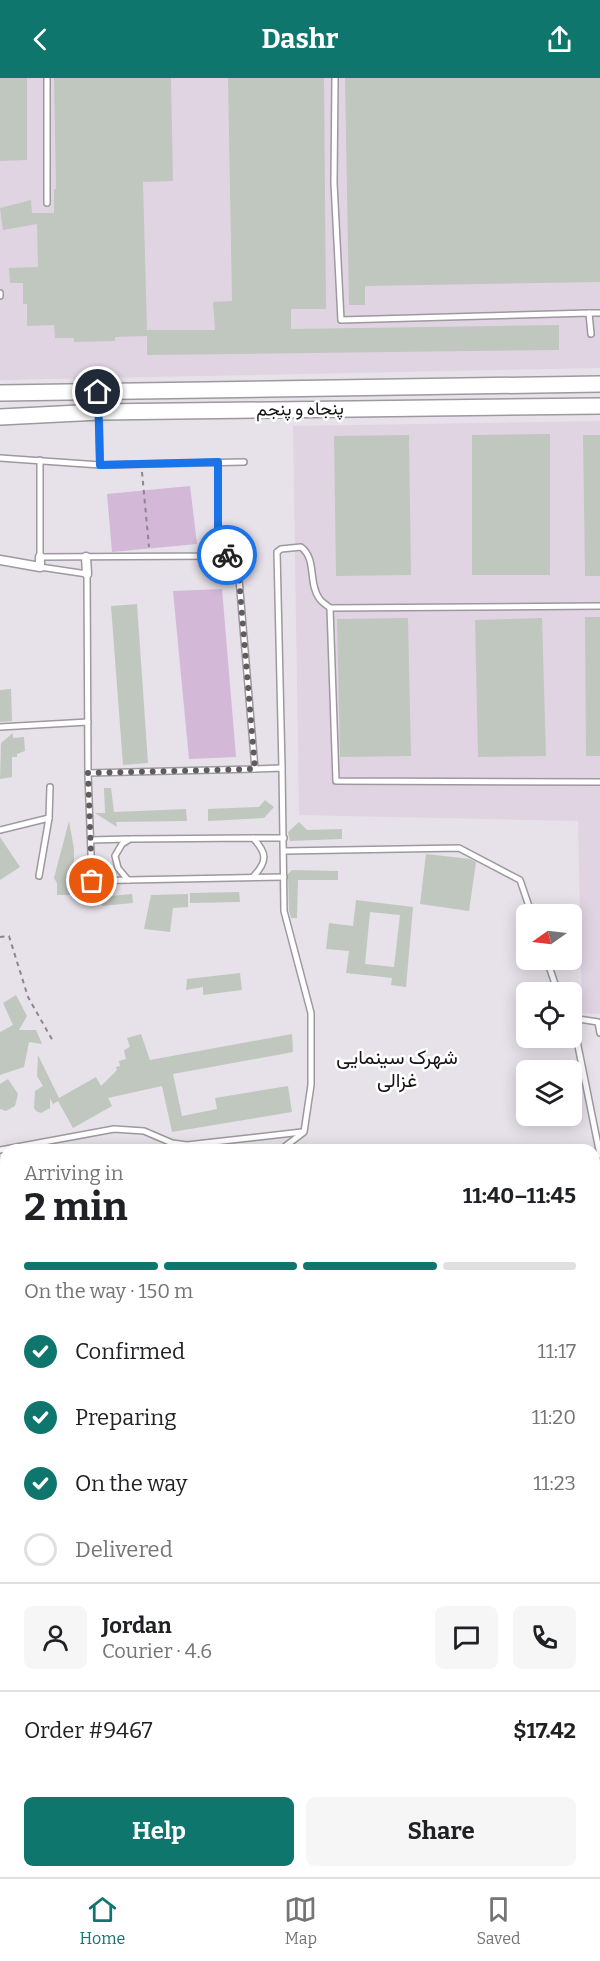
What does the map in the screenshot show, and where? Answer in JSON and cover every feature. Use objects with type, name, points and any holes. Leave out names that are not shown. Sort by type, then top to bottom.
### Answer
[{"type":"main road","name":"پنجاه و پنجم","points":[[0,393],[600,384]]},
{"type":"main road","points":[[98,392],[99,412]]},
{"type":"main road","name":"پنجاه و پنجم","points":[[0,417],[99,412],[600,406]]},
{"type":"street","points":[[86,557],[87,574]]},
{"type":"street","points":[[0,560],[40,562]]},
{"type":"lane","points":[[47,78],[47,203]]},
{"type":"lane","points":[[335,78],[334,183],[341,320],[600,313]]},
{"type":"lane","points":[[589,313],[591,334]]},
{"type":"lane","points":[[99,412],[100,465]]},
{"type":"lane","points":[[0,458],[100,465],[244,462]]},
{"type":"lane","points":[[40,460],[40,562]]},
{"type":"lane","points":[[218,462],[218,555]]},
{"type":"lane","points":[[288,1144],[304,1131],[311,1085],[310,1014],[284,911],[277,552],[281,549],[301,547],[306,551],[309,556],[314,587],[319,598],[330,608],[600,606]]},
{"type":"lane","points":[[40,562],[86,557],[237,555],[255,769]]},
{"type":"lane","points":[[40,562],[87,574],[88,773],[92,881],[284,877]]},
{"type":"lane","points":[[330,608],[336,781],[600,782]]},
{"type":"lane","points":[[0,727],[88,722]]},
{"type":"lane","points":[[88,773],[282,768]]},
{"type":"lane","points":[[39,876],[49,818],[50,787]]},
{"type":"lane","points":[[0,830],[49,818]]},
{"type":"lane","points":[[253,838],[262,848],[265,857],[260,870],[253,878]]},
{"type":"lane","points":[[91,840],[284,838]]},
{"type":"lane","points":[[128,880],[118,868],[115,856],[122,844],[130,839]]},
{"type":"lane","points":[[284,851],[459,848],[520,880],[528,904]]},
{"type":"lane","points":[[582,1020],[598,1022],[600,1033]]},
{"type":"lane","points":[[578,1048],[598,1144]]},
{"type":"lane","points":[[33,1144],[114,1129],[144,1131],[180,1144]]},
{"type":"lane","points":[[195,1144],[304,1131]]},
{"type":"path","points":[[142,464],[149,556]]},
{"type":"path","points":[[0,937],[9,936],[28,996],[54,1043]]},
{"type":"shaded area","points":[[0,78],[600,78],[600,368],[0,380]]},
{"type":"shaded area","points":[[600,421],[600,1014],[582,1013],[582,904],[580,904],[578,821],[299,815],[293,426]]},
{"type":"shaded area","points":[[190,486],[197,544],[112,552],[107,494]]},
{"type":"shaded area","points":[[222,589],[236,757],[189,759],[173,591]]},
{"type":"building","points":[[0,78],[27,78],[27,160],[0,161]]},
{"type":"building","points":[[54,78],[171,78],[173,181],[143,182],[147,330],[215,330],[213,302],[232,301],[228,78],[324,78],[326,309],[291,309],[291,329],[559,325],[559,350],[147,355],[147,336],[115,337],[115,341],[74,342],[74,338],[55,338],[54,325],[27,326],[27,304],[23,304],[23,283],[10,283],[9,268],[38,267],[37,224],[3,230],[0,208],[31,200],[32,213],[54,213],[54,189],[56,189]]},
{"type":"building","points":[[345,78],[600,78],[600,282],[365,286],[365,305],[349,305]]},
{"type":"building","points":[[550,434],[550,575],[472,575],[472,435]]},
{"type":"building","points":[[409,435],[411,575],[336,576],[334,436]]},
{"type":"building","points":[[583,435],[600,435],[600,576],[585,576]]},
{"type":"building","points":[[137,604],[148,763],[123,765],[111,606]]},
{"type":"building","points":[[585,617],[600,617],[600,756],[586,756]]},
{"type":"building","points":[[408,618],[411,756],[340,757],[337,619]]},
{"type":"building","points":[[542,618],[546,756],[478,757],[475,620]]},
{"type":"building","points":[[11,689],[12,721],[0,722],[0,690]]},
{"type":"building","points":[[13,733],[13,738],[24,737],[25,751],[17,754],[17,757],[12,757],[12,777],[0,779],[1,743]]},
{"type":"building","points":[[104,788],[111,788],[114,812],[186,809],[187,821],[116,822],[117,827],[95,813],[105,813]]},
{"type":"building","points":[[265,800],[274,807],[264,818],[208,821],[208,809],[259,807]]},
{"type":"building","points":[[69,821],[74,849],[74,865],[77,865],[74,876],[78,883],[73,887],[73,895],[57,895],[57,883],[54,878]]},
{"type":"building","points":[[299,822],[307,830],[342,829],[342,839],[290,841],[288,832]]},
{"type":"building","points":[[0,837],[20,867],[0,880]]},
{"type":"building","points":[[426,854],[470,859],[476,862],[469,911],[420,904]]},
{"type":"building","points":[[292,870],[338,871],[338,880],[298,880],[297,918],[291,918],[289,910],[288,874]]},
{"type":"building","points":[[239,892],[240,902],[190,903],[190,893]]},
{"type":"building","points":[[132,894],[133,903],[102,906],[100,897]]},
{"type":"building","points":[[188,894],[188,907],[173,908],[170,932],[144,929],[151,895]]},
{"type":"building","points":[[356,900],[413,907],[406,987],[391,985],[392,978],[346,973],[349,951],[326,949],[329,923],[353,926]],"holes":[[[370,912],[400,915],[394,967],[365,964]]]},
{"type":"building","points":[[240,973],[242,990],[203,995],[203,987],[186,990],[187,979]]},
{"type":"building","points":[[16,995],[27,1016],[19,1030],[36,1030],[42,1044],[29,1042],[24,1067],[0,1075],[0,1032],[13,1025],[3,1003]]},
{"type":"building","points":[[141,1034],[150,1060],[292,1034],[293,1052],[173,1074],[182,1116],[217,1109],[215,1098],[288,1086],[292,1112],[172,1132],[162,1086],[108,1098],[112,1106],[73,1128],[58,1101],[53,1104],[50,1098],[50,1108],[41,1113],[36,1111],[34,1108],[35,1091],[43,1086],[37,1076],[38,1055],[59,1098],[96,1077],[101,1086],[117,1070],[116,1067],[120,1066],[119,1061],[126,1059],[124,1050],[130,1047],[127,1038]]},
{"type":"building","points":[[8,1079],[18,1094],[15,1106],[6,1111],[0,1109],[0,1084]]},
{"type":"way so far","points":[[92,881],[88,773],[255,769],[237,555],[227,555]]},
{"type":"district","name":"شهرک سینمایی غزالی","points":[[397,1068]]},
{"type":"route","points":[[98,392],[100,465],[218,462],[218,555],[227,555]]}]
